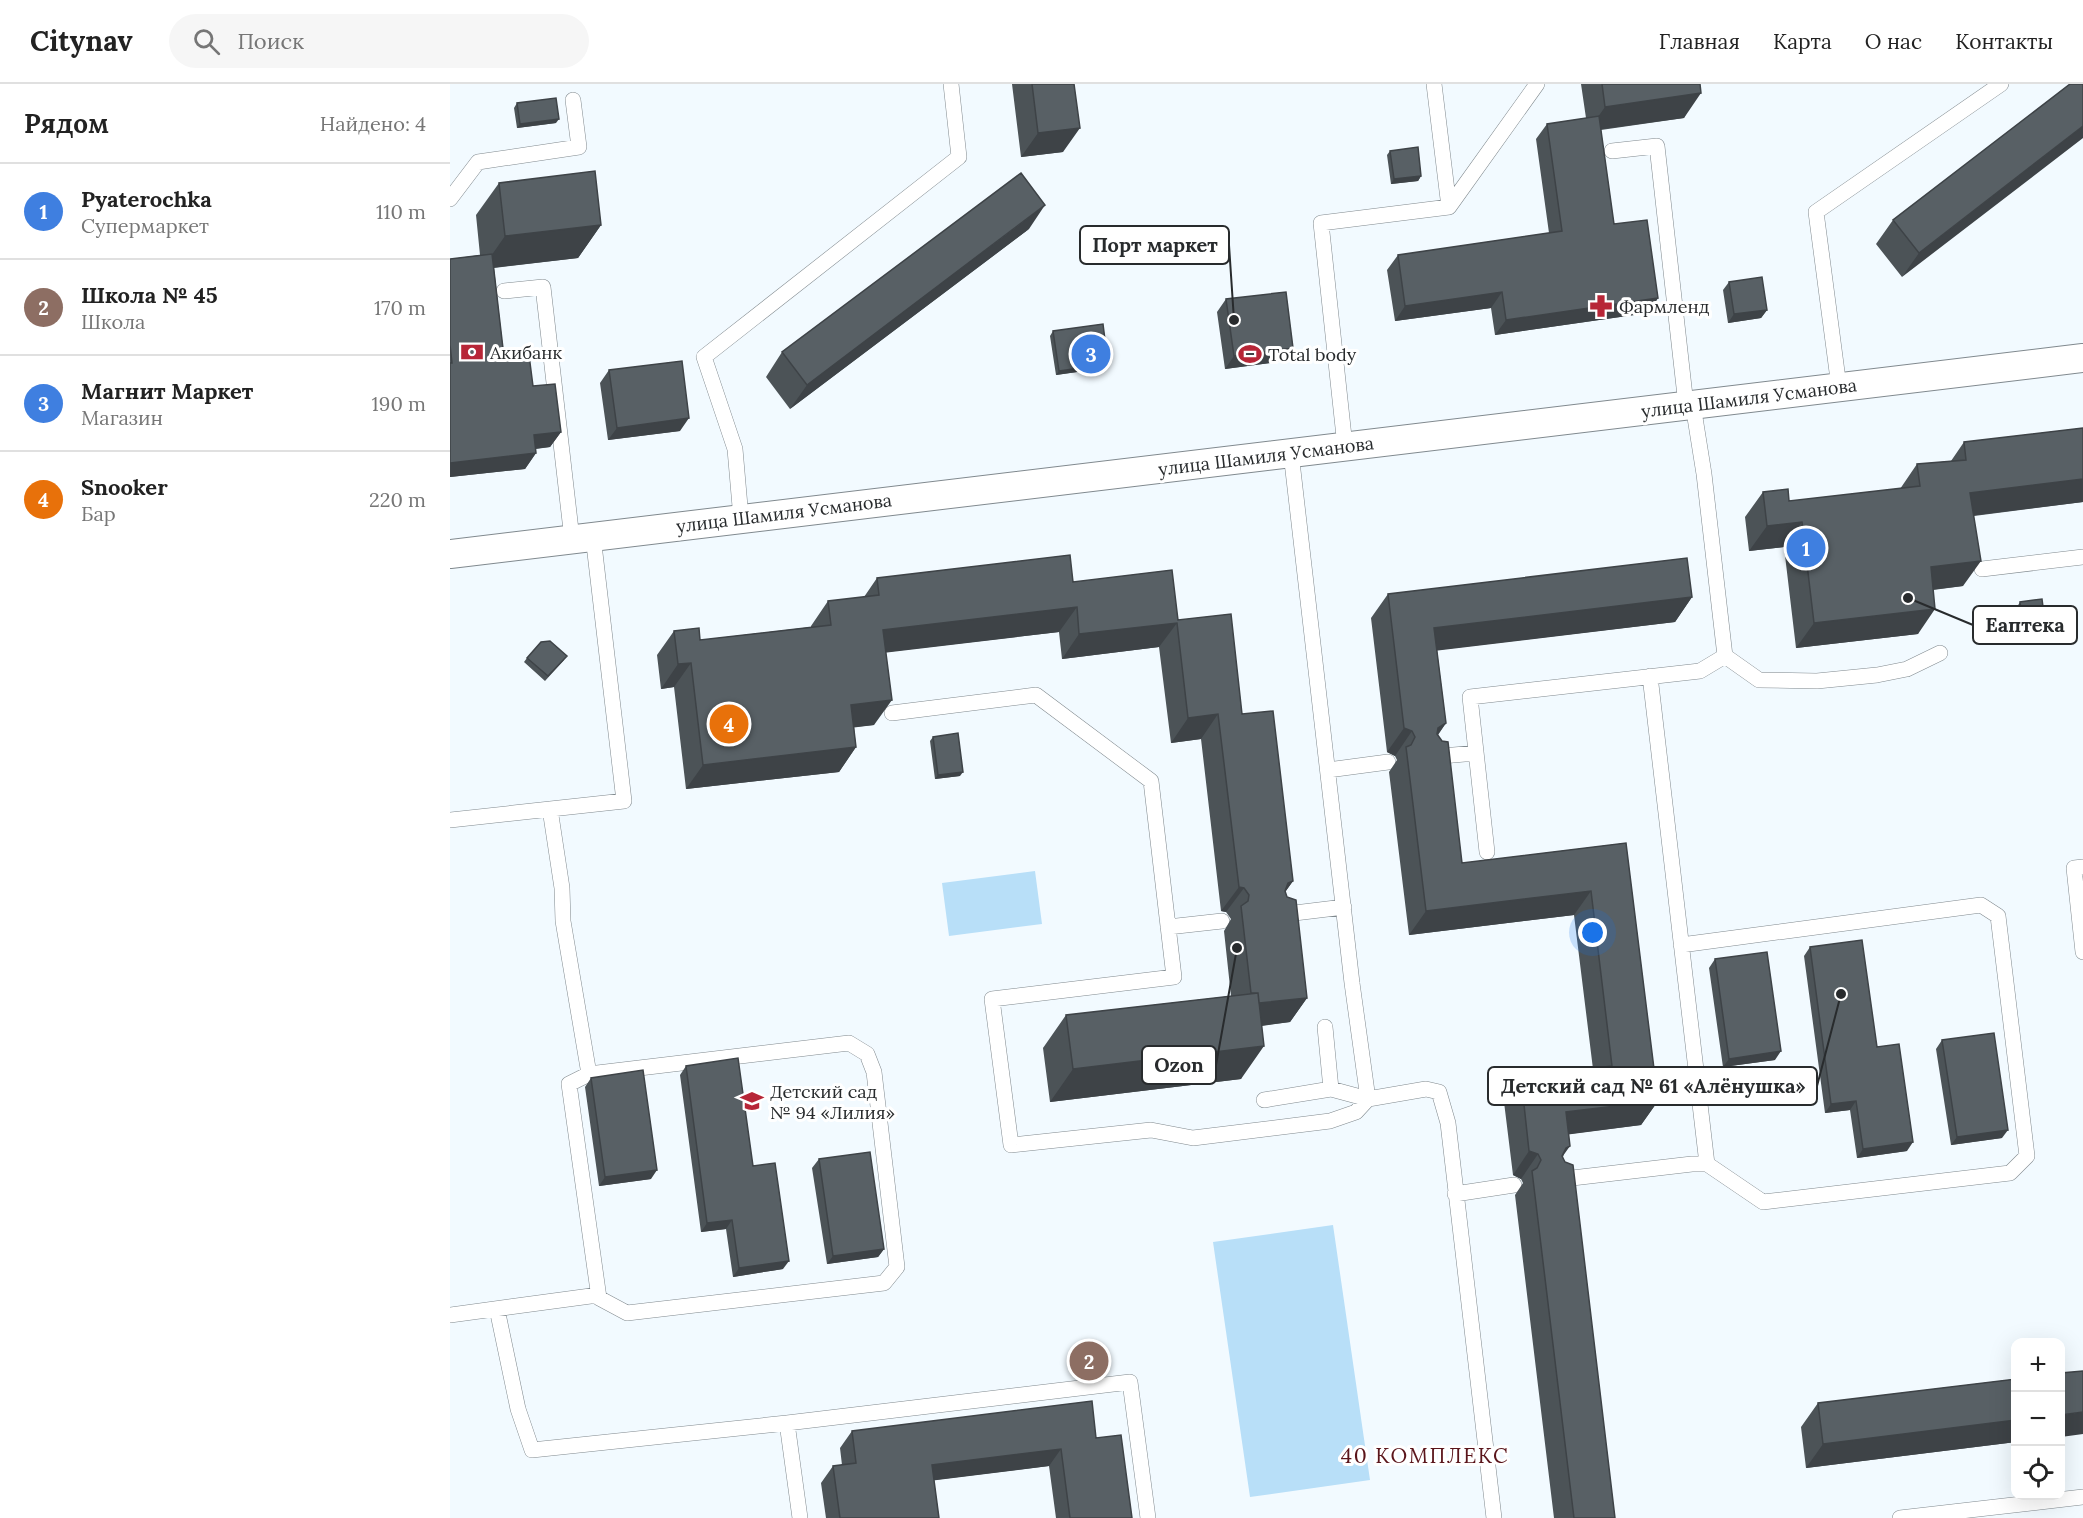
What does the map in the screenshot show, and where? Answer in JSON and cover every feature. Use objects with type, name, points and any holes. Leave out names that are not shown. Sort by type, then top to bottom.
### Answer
[{"type":"street","name":"улица Шамиля Усманова","points":[[450,554],[2083,358]]},
{"type":"lane","points":[[741,518],[735,449],[704,357],[959,157],[951,84]]},
{"type":"lane","points":[[1434,84],[1449,207]]},
{"type":"lane","points":[[1345,446],[1321,223],[1449,207],[1537,84]]},
{"type":"lane","points":[[1839,387],[1816,212],[2001,84]]},
{"type":"lane","points":[[450,199],[478,162],[579,147],[573,100]]},
{"type":"lane","points":[[1612,151],[1657,146],[1689,405],[1704,474],[1725,656],[1759,680],[1816,681],[1877,675],[1907,669],[1940,653]]},
{"type":"lane","points":[[450,820],[624,801],[543,287],[504,291]]},
{"type":"lane","points":[[892,713],[1036,695],[1151,781],[1174,977],[992,999],[1011,1145],[1151,1130],[1193,1138],[1330,1121],[1356,1112],[1368,1099],[1292,453]]},
{"type":"lane","points":[[1982,569],[2083,557]]},
{"type":"lane","points":[[1487,852],[1470,697],[1700,671],[1725,656]]},
{"type":"lane","points":[[1650,676],[1707,1164]]},
{"type":"lane","points":[[1430,758],[1476,753]]},
{"type":"lane","points":[[1328,770],[1388,762]]},
{"type":"lane","points":[[550,809],[561,888],[563,921],[589,1074]]},
{"type":"lane","points":[[2083,867],[2074,868],[2083,952]]},
{"type":"lane","points":[[1555,1180],[1707,1164],[1763,1202],[2010,1173],[2027,1156],[1998,916],[1981,905],[1681,945]]},
{"type":"lane","points":[[1277,915],[1344,907]]},
{"type":"lane","points":[[1168,927],[1222,921]]},
{"type":"lane","points":[[1325,1027],[1331,1089]]},
{"type":"lane","points":[[849,1043],[867,1054],[874,1072],[897,1267],[884,1283],[627,1312],[598,1298],[569,1084],[589,1074],[849,1043]]},
{"type":"lane","points":[[1264,1100],[1331,1089],[1368,1099],[1426,1089],[1439,1092],[1448,1123],[1494,1518]]},
{"type":"lane","points":[[1455,1194],[1514,1185]]},
{"type":"lane","points":[[450,1315],[598,1295]]},
{"type":"lane","points":[[497,1309],[519,1409],[532,1450],[787,1423],[1130,1382],[1148,1518]]},
{"type":"lane","points":[[787,1423],[800,1518]]},
{"type":"lane","points":[[1899,1518],[2083,1497]]},
{"type":"shaded area","points":[[1035,871],[1042,924],[949,936],[942,883]]},
{"type":"shaded area","points":[[1333,1225],[1370,1480],[1250,1497],[1213,1242]]},
{"type":"building","points":[[1032,84],[1074,84],[1080,128],[1038,133]]},
{"type":"building","points":[[1602,84],[1700,84],[1701,93],[1605,107]]},
{"type":"building","points":[[2070,84],[2083,84],[2083,126],[1919,253],[1893,220]]},
{"type":"building","points":[[556,98],[559,119],[520,124],[517,103]]},
{"type":"building","points":[[1599,116],[1614,224],[1647,220],[1658,298],[1506,320],[1502,292],[1405,306],[1398,255],[1562,231],[1547,124]]},
{"type":"building","points":[[1418,147],[1421,176],[1394,179],[1390,151]]},
{"type":"building","points":[[595,171],[601,225],[505,236],[499,183]]},
{"type":"building","points":[[1021,173],[1045,205],[807,385],[782,352]]},
{"type":"building","points":[[492,254],[504,357],[529,355],[533,386],[555,384],[561,432],[534,435],[536,453],[450,463],[450,363],[452,363],[450,259]]},
{"type":"building","points":[[1762,277],[1767,310],[1734,314],[1729,282]]},
{"type":"building","points":[[1286,292],[1293,348],[1234,356],[1226,299]]},
{"type":"building","points":[[1103,324],[1108,364],[1059,371],[1053,331]]},
{"type":"building","points":[[682,361],[689,418],[617,428],[609,370]]},
{"type":"building","points":[[2083,428],[2083,479],[1970,493],[1981,561],[1931,567],[1935,609],[1814,623],[1802,522],[1767,526],[1763,492],[1788,489],[1789,501],[1920,486],[1917,464],[1966,460],[1964,442]]},
{"type":"building","points":[[1070,555],[1073,582],[1172,570],[1178,620],[1231,614],[1242,714],[1273,711],[1293,881],[1288,883],[1285,891],[1287,897],[1296,900],[1307,998],[1259,1003],[1258,993],[1251,993],[1241,906],[1248,901],[1249,895],[1244,888],[1239,887],[1218,714],[1188,718],[1177,623],[1079,634],[1077,607],[883,630],[892,700],[851,705],[856,747],[703,765],[691,663],[678,664],[674,631],[699,628],[700,640],[831,625],[828,601],[879,595],[877,578]]},
{"type":"building","points":[[1687,558],[1692,597],[1434,628],[1446,723],[1438,728],[1437,734],[1442,741],[1448,742],[1462,863],[1626,843],[1658,1101],[1566,1112],[1570,1146],[1566,1148],[1562,1156],[1565,1162],[1573,1165],[1615,1518],[1574,1518],[1532,1171],[1537,1168],[1541,1160],[1538,1154],[1529,1151],[1521,1077],[1612,1066],[1591,891],[1426,911],[1406,747],[1411,745],[1415,737],[1412,731],[1404,728],[1388,594]]},
{"type":"building","points":[[2042,599],[2047,638],[2024,641],[2020,602]]},
{"type":"building","points":[[550,641],[567,656],[548,676],[527,658],[541,642]]},
{"type":"building","points":[[958,733],[963,772],[938,775],[933,737]]},
{"type":"building","points":[[1862,940],[1877,1047],[1899,1044],[1913,1142],[1863,1149],[1856,1101],[1831,1104],[1810,947]]},
{"type":"building","points":[[1767,952],[1781,1051],[1729,1059],[1715,959]]},
{"type":"building","points":[[1258,993],[1264,1046],[1073,1069],[1066,1015]]},
{"type":"building","points":[[1994,1033],[2008,1130],[1957,1137],[1942,1040]]},
{"type":"building","points":[[738,1058],[753,1166],[775,1163],[789,1261],[739,1268],[732,1220],[707,1223],[686,1066]]},
{"type":"building","points":[[643,1070],[657,1170],[605,1177],[591,1078]]},
{"type":"building","points":[[870,1152],[884,1249],[833,1256],[819,1159]]},
{"type":"building","points":[[2083,1371],[2083,1412],[2065,1414],[2065,1373]]},
{"type":"building","points":[[2011,1380],[2011,1421],[1823,1444],[1818,1403]]},
{"type":"building","points":[[1092,1401],[1096,1438],[1121,1435],[1132,1518],[1070,1518],[1061,1449],[932,1465],[939,1518],[840,1518],[833,1466],[856,1463],[852,1431]]},
{"type":"place","name":"Фармленд","points":[[1601,306]]},
{"type":"place","name":"Порт маркет","points":[[1234,320]]},
{"type":"place","name":"Акибанк","points":[[472,352]]},
{"type":"place","name":"Магнит Маркет","points":[[1091,354]]},
{"type":"place","name":"Total body","points":[[1250,354]]},
{"type":"place","name":"Pyaterochka","points":[[1806,548]]},
{"type":"place","name":"Еаптека","points":[[1908,598]]},
{"type":"place","name":"Snooker","points":[[729,724]]},
{"type":"place","name":"Ozon","points":[[1237,948]]},
{"type":"place","name":"Детский сад № 61 «Алёнушка»","points":[[1841,994]]},
{"type":"place","name":"Детский сад № 94 «Лилия»","points":[[752,1101]]},
{"type":"place","name":"Школа № 45","points":[[1089,1361]]},
{"type":"district","name":"40 КОМПЛЕКС","points":[[1425,1455]]}]
